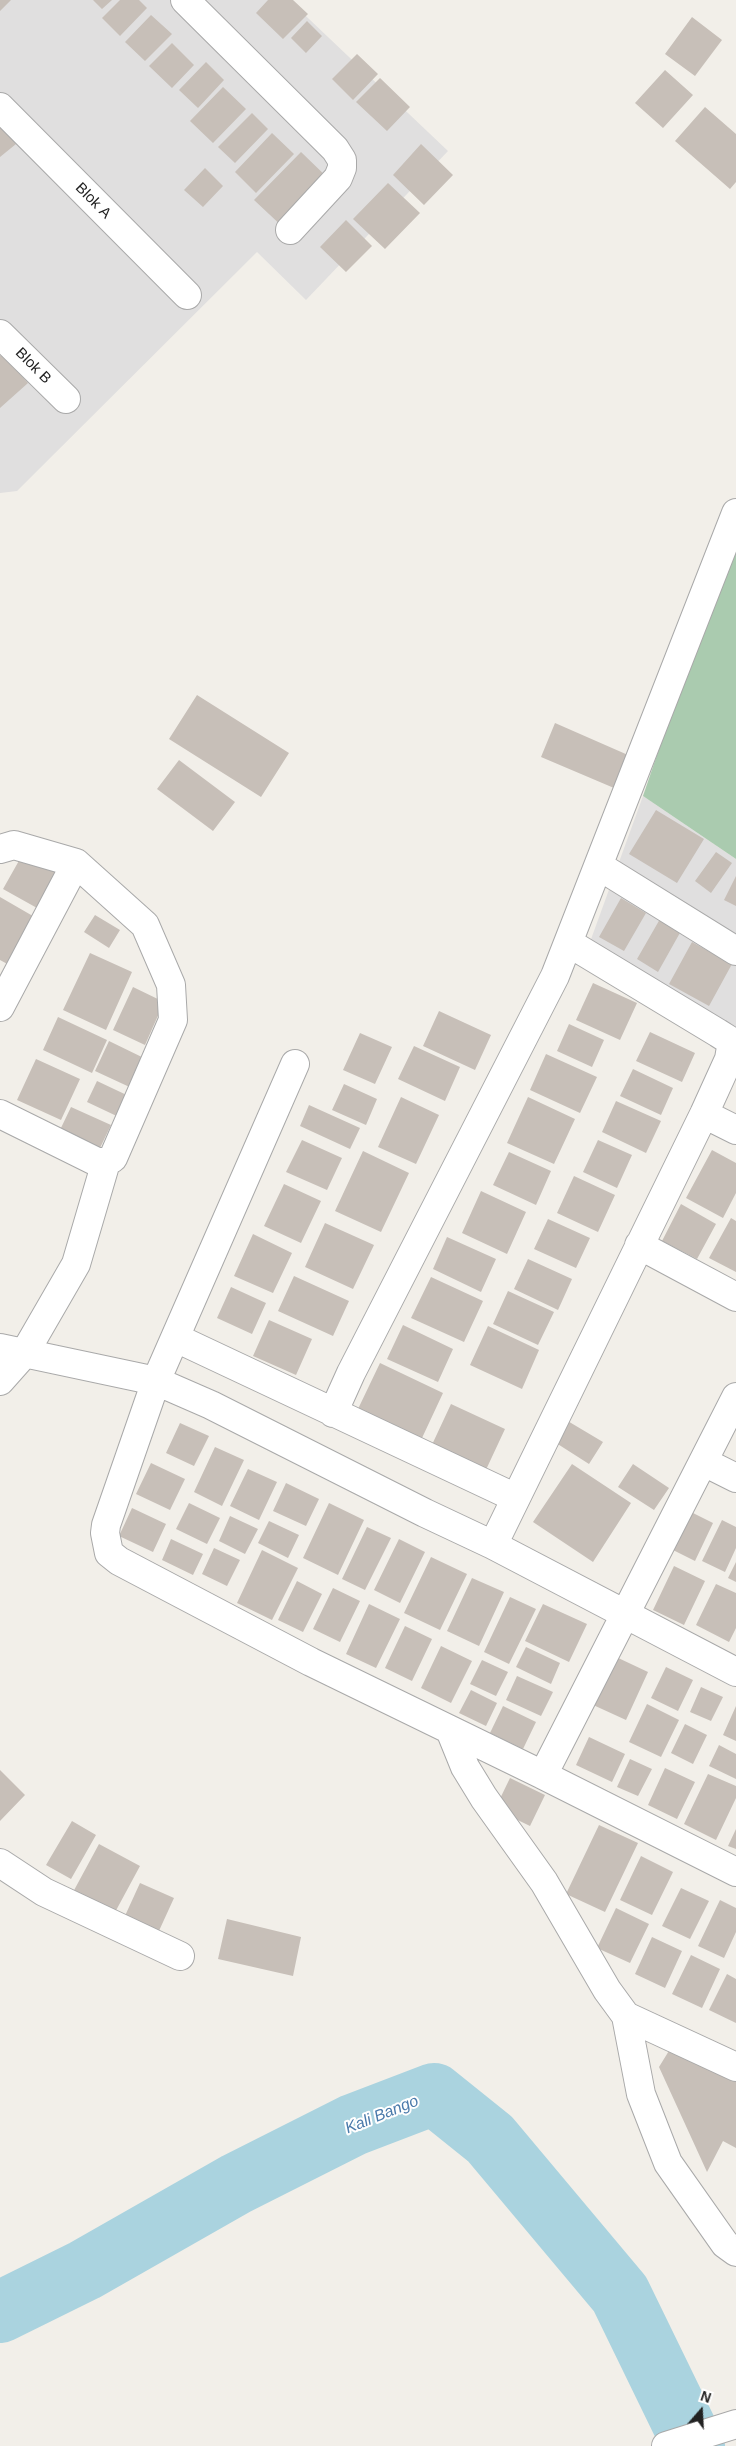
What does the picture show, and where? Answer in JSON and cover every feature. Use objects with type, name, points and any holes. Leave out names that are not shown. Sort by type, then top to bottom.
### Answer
[{"type":"street","points":[[186,0],[335,149],[342,160],[342,168],[338,178],[290,230]]},
{"type":"street","name":"Blok A","points":[[0,108],[187,295]]},
{"type":"street","name":"Blok B","points":[[0,334],[66,399]]},
{"type":"street","points":[[333,1413],[355,1364],[555,976],[736,513]]},
{"type":"street","points":[[0,849],[14,845],[76,863],[145,925],[171,985],[173,1020],[113,1158],[106,1162],[97,1162],[0,1114]]},
{"type":"street","points":[[0,1007],[76,863]]},
{"type":"street","points":[[599,866],[736,951]]},
{"type":"street","points":[[493,1545],[704,1114],[729,1059],[732,1047],[729,1040],[569,943]]},
{"type":"street","points":[[295,1064],[156,1381],[106,1525],[105,1533],[110,1553],[119,1561],[311,1662],[544,1775],[736,1872]]},
{"type":"street","points":[[704,1114],[736,1130]]},
{"type":"street","points":[[0,1381],[12,1351],[76,1264],[106,1162]]},
{"type":"street","points":[[639,1245],[736,1298]]},
{"type":"street","points":[[176,1338],[516,1498]]},
{"type":"street","points":[[12,1351],[156,1381],[211,1406],[493,1545],[736,1672]]},
{"type":"street","points":[[544,1775],[736,1397]]},
{"type":"street","points":[[704,1462],[736,1478]]},
{"type":"street","points":[[450,1730],[470,1774],[544,1882],[607,1990],[626,2016],[641,2094],[668,2163],[725,2244],[736,2252]]},
{"type":"street","points":[[0,1863],[44,1892],[180,1956]]},
{"type":"street","points":[[626,2016],[736,2067]]},
{"type":"street","points":[[666,2446],[736,2424]]},
{"type":"shaded area","points":[[0,0],[289,0],[448,151],[306,300],[257,252],[17,491],[0,493]]},
{"type":"shaded area","points":[[643,796],[736,859],[736,1041],[590,942]]},
{"type":"green space","points":[[736,542],[736,859],[643,796],[684,676]]},
{"type":"building","points":[[0,0],[11,0],[0,11]]},
{"type":"building","points":[[93,0],[112,0],[102,9]]},
{"type":"building","points":[[120,0],[139,0],[147,8],[120,36],[102,18]]},
{"type":"building","points":[[268,0],[293,0],[308,14],[283,39],[256,13]]},
{"type":"building","points":[[151,15],[172,34],[145,61],[125,42]]},
{"type":"building","points":[[692,17],[722,40],[695,76],[665,54]]},
{"type":"building","points":[[307,21],[322,36],[306,53],[291,38]]},
{"type":"building","points":[[172,43],[194,65],[172,88],[149,66]]},
{"type":"building","points":[[357,54],[378,74],[353,100],[332,79]]},
{"type":"building","points":[[206,62],[224,80],[198,108],[179,90]]},
{"type":"building","points":[[665,70],[693,95],[663,128],[635,103]]},
{"type":"building","points":[[380,78],[410,107],[387,131],[356,102]]},
{"type":"building","points":[[223,87],[246,109],[213,143],[190,121]]},
{"type":"building","points":[[705,107],[736,134],[736,182],[730,189],[675,141]]},
{"type":"building","points":[[252,113],[268,129],[235,163],[218,147]]},
{"type":"building","points":[[0,125],[16,144],[0,157]]},
{"type":"building","points":[[272,133],[294,154],[256,193],[235,172]]},
{"type":"building","points":[[421,144],[453,175],[424,205],[393,175]]},
{"type":"building","points":[[301,152],[331,181],[285,229],[254,200]]},
{"type":"building","points":[[205,168],[223,186],[203,207],[184,190]]},
{"type":"building","points":[[388,183],[420,213],[385,249],[353,219]]},
{"type":"building","points":[[346,220],[372,246],[346,272],[320,247]]},
{"type":"building","points":[[2,354],[28,383],[0,408],[0,356]]},
{"type":"building","points":[[197,695],[289,753],[261,797],[169,739]]},
{"type":"building","points":[[555,723],[628,755],[614,788],[541,757]]},
{"type":"building","points":[[179,760],[235,802],[213,831],[157,789]]},
{"type":"building","points":[[656,810],[704,839],[677,883],[629,854]]},
{"type":"building","points":[[25,850],[60,869],[37,908],[3,889]]},
{"type":"building","points":[[716,852],[732,863],[711,893],[695,881]]},
{"type":"building","points":[[736,876],[736,906],[724,900]]},
{"type":"building","points":[[0,897],[38,919],[11,966],[0,960]]},
{"type":"building","points":[[621,898],[646,913],[624,951],[599,937]]},
{"type":"building","points":[[95,915],[120,930],[109,948],[84,932]]},
{"type":"building","points":[[660,919],[681,931],[658,972],[637,959]]},
{"type":"building","points":[[692,942],[732,964],[709,1006],[669,984]]},
{"type":"building","points":[[90,953],[132,972],[106,1030],[63,1010]]},
{"type":"building","points":[[593,983],[637,1003],[620,1040],[576,1020]]},
{"type":"building","points":[[133,987],[164,1002],[145,1045],[113,1030]]},
{"type":"building","points":[[439,1011],[491,1035],[475,1070],[423,1046]]},
{"type":"building","points":[[58,1017],[107,1040],[92,1073],[43,1050]]},
{"type":"building","points":[[569,1024],[604,1040],[592,1067],[557,1051]]},
{"type":"building","points":[[650,1032],[695,1053],[682,1082],[636,1061]]},
{"type":"building","points":[[360,1033],[392,1047],[375,1084],[343,1070]]},
{"type":"building","points":[[109,1041],[150,1061],[136,1090],[95,1071]]},
{"type":"building","points":[[414,1046],[460,1067],[445,1101],[398,1079]]},
{"type":"building","points":[[546,1054],[597,1077],[580,1113],[530,1090]]},
{"type":"building","points":[[36,1059],[80,1079],[61,1120],[17,1100]]},
{"type":"building","points":[[633,1069],[673,1088],[661,1115],[620,1096]]},
{"type":"building","points":[[97,1081],[133,1098],[123,1119],[87,1102]]},
{"type":"building","points":[[344,1084],[377,1099],[366,1125],[332,1110]]},
{"type":"building","points":[[401,1097],[439,1115],[416,1164],[378,1147]]},
{"type":"building","points":[[528,1097],[575,1119],[554,1164],[507,1143]]},
{"type":"building","points":[[616,1101],[661,1121],[646,1153],[602,1132]]},
{"type":"building","points":[[309,1105],[360,1128],[350,1149],[300,1126]]},
{"type":"building","points":[[71,1107],[111,1125],[100,1148],[60,1130]]},
{"type":"building","points":[[302,1140],[342,1158],[327,1190],[286,1172]]},
{"type":"building","points":[[598,1140],[632,1155],[617,1188],[583,1172]]},
{"type":"building","points":[[712,1150],[736,1163],[736,1193],[723,1218],[686,1198]]},
{"type":"building","points":[[363,1151],[409,1173],[381,1232],[335,1211]]},
{"type":"building","points":[[509,1152],[551,1171],[536,1205],[493,1185]]},
{"type":"building","points":[[574,1176],[615,1195],[598,1232],[557,1213]]},
{"type":"building","points":[[284,1184],[321,1201],[301,1243],[264,1226]]},
{"type":"building","points":[[481,1191],[526,1212],[507,1254],[462,1233]]},
{"type":"building","points":[[681,1204],[716,1224],[697,1259],[662,1241]]},
{"type":"building","points":[[731,1218],[736,1221],[736,1272],[709,1258]]},
{"type":"building","points":[[548,1219],[590,1238],[576,1268],[534,1249]]},
{"type":"building","points":[[325,1223],[374,1245],[353,1289],[305,1267]]},
{"type":"building","points":[[253,1234],[292,1253],[273,1293],[234,1276]]},
{"type":"building","points":[[447,1237],[496,1259],[481,1292],[433,1269]]},
{"type":"building","points":[[528,1259],[572,1279],[558,1310],[514,1289]]},
{"type":"building","points":[[294,1276],[349,1301],[333,1336],[278,1311]]},
{"type":"building","points":[[431,1277],[483,1301],[464,1342],[411,1318]]},
{"type":"building","points":[[231,1287],[266,1303],[252,1334],[217,1318]]},
{"type":"building","points":[[508,1291],[554,1312],[538,1345],[493,1324]]},
{"type":"building","points":[[269,1320],[312,1339],[296,1375],[253,1356]]},
{"type":"building","points":[[403,1325],[453,1349],[438,1382],[387,1359]]},
{"type":"building","points":[[488,1326],[539,1350],[522,1389],[470,1365]]},
{"type":"building","points":[[380,1363],[443,1393],[422,1438],[358,1409]]},
{"type":"building","points":[[451,1404],[505,1429],[484,1474],[430,1449]]},
{"type":"building","points":[[566,1420],[603,1442],[589,1464],[553,1441]]},
{"type":"building","points":[[180,1423],[209,1436],[194,1466],[166,1453]]},
{"type":"building","points":[[215,1447],[244,1460],[222,1506],[194,1492]]},
{"type":"building","points":[[151,1463],[185,1479],[170,1510],[136,1494]]},
{"type":"building","points":[[572,1464],[631,1503],[593,1562],[533,1522]]},
{"type":"building","points":[[633,1464],[669,1488],[654,1510],[618,1487]]},
{"type":"building","points":[[248,1469],[277,1482],[259,1520],[230,1506]]},
{"type":"building","points":[[286,1483],[319,1499],[306,1526],[273,1511]]},
{"type":"building","points":[[189,1503],[220,1518],[207,1544],[176,1529]]},
{"type":"building","points":[[329,1503],[364,1520],[338,1575],[303,1558]]},
{"type":"building","points":[[132,1508],[166,1524],[153,1552],[119,1536]]},
{"type":"building","points":[[689,1511],[713,1523],[695,1561],[671,1549]]},
{"type":"building","points":[[230,1516],[258,1529],[245,1554],[219,1541]]},
{"type":"building","points":[[722,1520],[736,1527],[736,1548],[725,1572],[702,1561]]},
{"type":"building","points":[[269,1521],[299,1535],[288,1558],[258,1543]]},
{"type":"building","points":[[367,1527],[391,1538],[365,1590],[342,1579]]},
{"type":"building","points":[[171,1539],[203,1554],[193,1575],[162,1560]]},
{"type":"building","points":[[399,1539],[425,1552],[400,1603],[374,1590]]},
{"type":"building","points":[[214,1548],[240,1560],[227,1586],[202,1574]]},
{"type":"building","points":[[262,1550],[298,1568],[272,1620],[237,1603]]},
{"type":"building","points":[[431,1557],[467,1574],[440,1630],[404,1613]]},
{"type":"building","points":[[736,1562],[736,1582],[728,1578]]},
{"type":"building","points":[[674,1566],[705,1581],[684,1625],[653,1610]]},
{"type":"building","points":[[472,1578],[504,1592],[479,1646],[447,1631]]},
{"type":"building","points":[[297,1581],[322,1594],[303,1632],[278,1620]]},
{"type":"building","points":[[716,1584],[736,1593],[736,1628],[729,1642],[696,1625]]},
{"type":"building","points":[[333,1588],[360,1601],[340,1642],[313,1629]]},
{"type":"building","points":[[510,1597],[536,1609],[509,1664],[484,1652]]},
{"type":"building","points":[[369,1604],[400,1619],[376,1668],[346,1654]]},
{"type":"building","points":[[543,1604],[587,1624],[569,1662],[525,1641]]},
{"type":"building","points":[[405,1626],[432,1639],[412,1681],[385,1668]]},
{"type":"building","points":[[441,1646],[472,1661],[451,1703],[421,1688]]},
{"type":"building","points":[[526,1647],[560,1663],[551,1684],[516,1667]]},
{"type":"building","points":[[614,1656],[648,1672],[626,1720],[591,1704]]},
{"type":"building","points":[[482,1660],[508,1672],[496,1696],[470,1684]]},
{"type":"building","points":[[666,1667],[693,1680],[678,1711],[651,1698]]},
{"type":"building","points":[[517,1676],[553,1692],[541,1716],[506,1700]]},
{"type":"building","points":[[701,1687],[723,1697],[711,1721],[690,1712]]},
{"type":"building","points":[[471,1690],[497,1703],[486,1726],[459,1713]]},
{"type":"building","points":[[647,1704],[679,1720],[661,1757],[629,1742]]},
{"type":"building","points":[[503,1706],[536,1722],[523,1749],[490,1733]]},
{"type":"building","points":[[736,1706],[736,1741],[723,1735]]},
{"type":"building","points":[[685,1724],[707,1735],[693,1764],[671,1753]]},
{"type":"building","points":[[589,1737],[625,1754],[612,1782],[576,1765]]},
{"type":"building","points":[[719,1745],[736,1754],[736,1779],[709,1766]]},
{"type":"building","points":[[630,1759],[652,1769],[638,1796],[617,1787]]},
{"type":"building","points":[[665,1768],[695,1782],[677,1819],[648,1805]]},
{"type":"building","points":[[0,1770],[25,1795],[0,1821]]},
{"type":"building","points":[[708,1774],[736,1786],[736,1798],[716,1840],[684,1824]]},
{"type":"building","points":[[510,1778],[545,1795],[530,1826],[495,1809]]},
{"type":"building","points":[[72,1821],[96,1835],[71,1879],[46,1865]]},
{"type":"building","points":[[599,1825],[638,1843],[605,1912],[566,1894]]},
{"type":"building","points":[[736,1829],[736,1849],[728,1846]]},
{"type":"building","points":[[99,1844],[140,1866],[113,1916],[72,1894]]},
{"type":"building","points":[[641,1856],[673,1872],[652,1915],[620,1900]]},
{"type":"building","points":[[140,1883],[174,1898],[158,1933],[124,1918]]},
{"type":"building","points":[[681,1888],[709,1901],[690,1939],[662,1926]]},
{"type":"building","points":[[720,1900],[736,1908],[736,1932],[724,1958],[698,1946]]},
{"type":"building","points":[[616,1908],[649,1924],[630,1963],[597,1948]]},
{"type":"building","points":[[227,1919],[301,1937],[293,1976],[218,1959]]},
{"type":"building","points":[[652,1937],[682,1951],[665,1988],[635,1974]]},
{"type":"building","points":[[691,1955],[720,1969],[702,2008],[672,1994]]},
{"type":"building","points":[[727,1974],[736,1979],[736,2023],[709,2010]]},
{"type":"building","points":[[675,2041],[736,2072],[736,2148],[723,2141],[707,2172],[659,2067]]},
{"type":"waterway","name":"Kali Bango","points":[[0,2312],[85,2270],[236,2184],[353,2125],[434,2094],[490,2139],[620,2294],[694,2446]]}]
